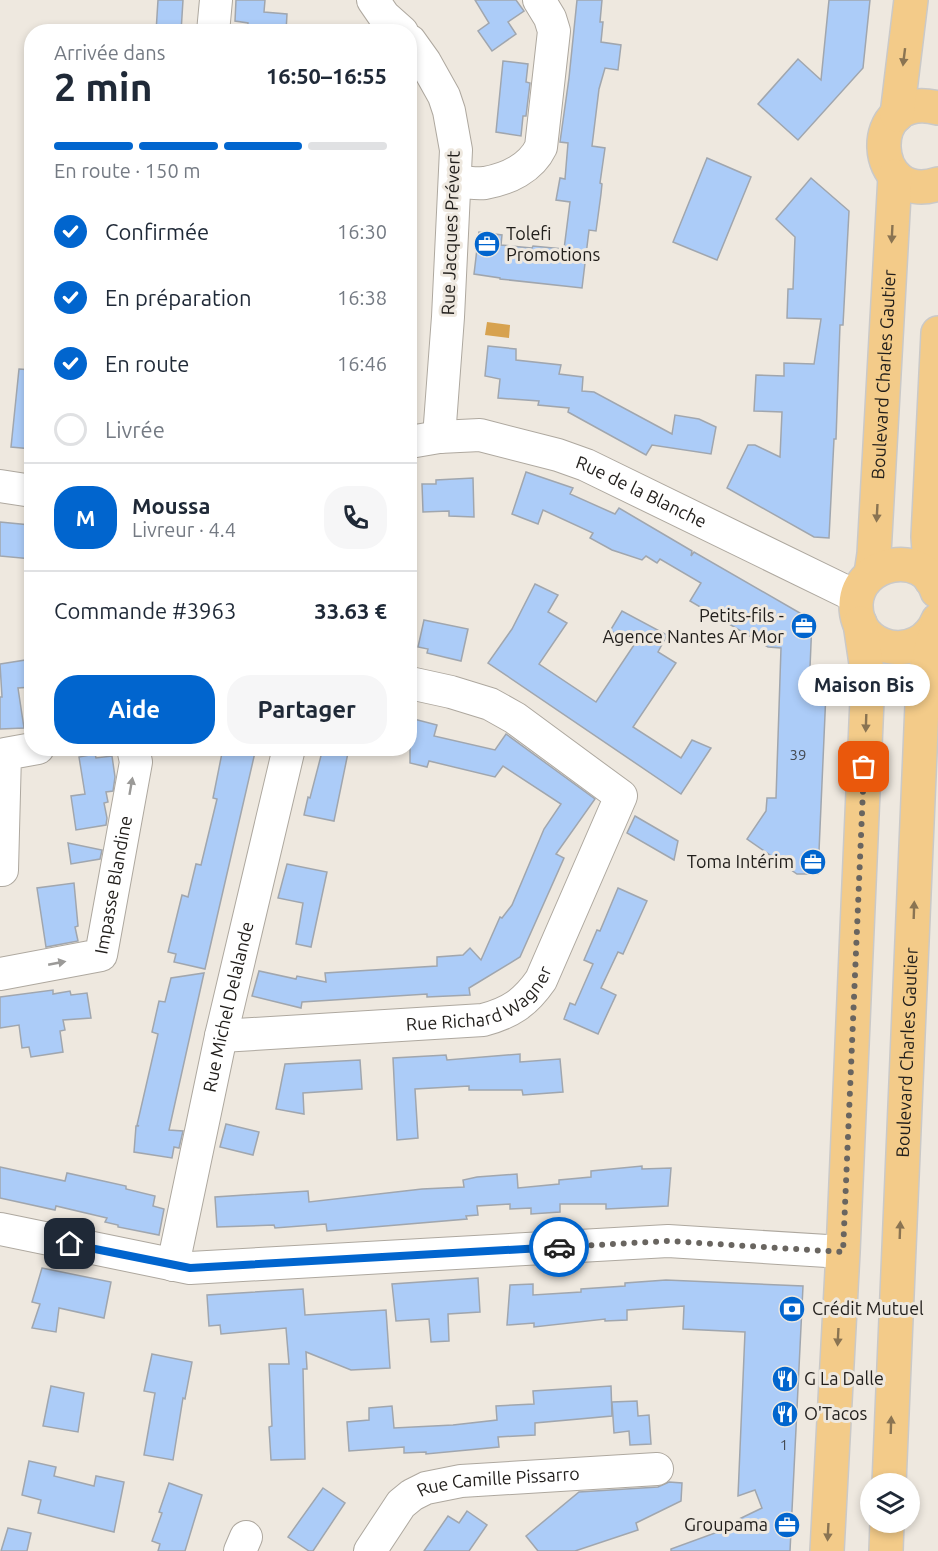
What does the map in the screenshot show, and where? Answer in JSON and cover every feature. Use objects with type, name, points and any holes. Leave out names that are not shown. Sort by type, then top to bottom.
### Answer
[{"type":"main road","points":[[897,115],[911,0]]},
{"type":"main road","points":[[938,108],[918,105],[897,115],[886,130],[883,148],[887,164],[895,176],[920,187],[938,184]]},
{"type":"main road","name":"Boulevard Charles Gautier","points":[[827,1551],[843,1252],[868,677],[863,598],[874,554],[895,176]]},
{"type":"main road","points":[[934,587],[928,537],[938,333]]},
{"type":"main road","points":[[934,587],[923,572],[902,564],[880,568],[863,598],[872,639],[882,645],[903,648],[920,642],[931,632],[938,621]]},
{"type":"main road","name":"Boulevard Charles Gautier","points":[[889,1473],[923,681],[938,621]]},
{"type":"main road","points":[[886,1551],[887,1533]]},
{"type":"street","points":[[214,24],[216,0]]},
{"type":"street","points":[[539,0],[550,18],[554,31]]},
{"type":"street","points":[[456,182],[485,183],[514,174],[536,157],[541,147],[557,0]]},
{"type":"street","name":"Rue Jacques Prévert","points":[[417,51],[444,96],[456,150],[456,182],[424,439]]},
{"type":"street","name":"Rue de la Blanche","points":[[424,439],[480,435],[558,454],[586,465],[755,549],[863,598]]},
{"type":"street","points":[[0,486],[24,490]]},
{"type":"street","name":"Rue Richard Wagner","points":[[221,1036],[483,1020],[510,1011],[528,996],[541,980],[621,796],[507,713],[490,704],[417,685]]},
{"type":"street","points":[[0,870],[2,870],[4,754],[24,750]]},
{"type":"street","name":"Impasse Blandine","points":[[0,974],[101,954],[136,762],[135,756]]},
{"type":"street","name":"Rue Michel Delalande","points":[[173,1265],[221,1036],[287,756]]},
{"type":"street","points":[[0,1229],[190,1268],[668,1241],[843,1252]]},
{"type":"street","name":"Rue Camille Pissarro","points":[[370,1551],[401,1504],[426,1488],[461,1481],[657,1470]]},
{"type":"shaded area","points":[[487,322],[510,325],[509,338],[485,335]]},
{"type":"building","points":[[158,0],[183,0],[182,24],[156,24]]},
{"type":"building","points":[[236,0],[265,0],[264,12],[287,14],[286,24],[248,24],[235,21]]},
{"type":"building","points":[[475,0],[516,0],[524,11],[508,22],[516,34],[492,51],[478,31],[489,23]]},
{"type":"building","points":[[577,0],[602,0],[601,42],[621,45],[618,70],[605,68],[599,89],[592,146],[605,148],[600,183],[602,184],[596,231],[589,230],[582,288],[474,274],[479,232],[502,235],[501,245],[564,249],[570,202],[556,200],[560,178],[565,179],[568,143],[560,142]]},
{"type":"building","points":[[829,0],[870,0],[863,68],[798,140],[758,104],[798,59],[821,80]]},
{"type":"building","points":[[503,61],[528,64],[526,82],[530,83],[521,136],[496,132]]},
{"type":"building","points":[[707,158],[751,177],[717,260],[673,242]]},
{"type":"building","points":[[811,178],[849,211],[843,325],[840,325],[836,439],[834,439],[829,538],[814,537],[727,488],[748,445],[755,445],[780,457],[782,412],[754,411],[756,375],[784,376],[784,363],[814,364],[821,319],[787,318],[788,289],[793,289],[795,237],[776,219]]},
{"type":"building","points":[[488,346],[516,349],[516,360],[561,365],[559,374],[583,377],[582,391],[594,392],[672,434],[675,415],[699,419],[716,427],[711,454],[652,445],[646,455],[568,412],[569,408],[538,405],[539,401],[498,398],[500,379],[485,376]]},
{"type":"building","points":[[19,369],[24,369],[24,448],[11,447]]},
{"type":"building","points":[[526,472],[573,488],[570,494],[615,514],[619,508],[692,551],[691,556],[694,552],[812,620],[810,668],[827,669],[818,874],[797,874],[747,839],[766,811],[767,798],[776,798],[781,648],[768,647],[690,601],[701,583],[660,559],[657,563],[646,556],[642,560],[612,550],[590,538],[593,533],[543,510],[538,524],[512,514]]},
{"type":"building","points":[[473,478],[474,517],[449,516],[449,511],[423,512],[422,484],[436,484],[436,480]]},
{"type":"building","points":[[0,522],[24,524],[24,558],[0,556]]},
{"type":"building","points":[[535,584],[558,595],[548,612],[567,623],[539,664],[596,702],[636,642],[610,631],[622,611],[667,635],[658,652],[676,663],[633,727],[681,758],[692,740],[711,748],[681,794],[488,663],[512,629]]},
{"type":"building","points":[[424,620],[468,629],[461,661],[427,653],[428,649],[418,647]]},
{"type":"building","points":[[24,660],[24,688],[18,688],[24,728],[0,729],[0,697],[2,697],[0,664]]},
{"type":"building","points":[[417,720],[437,725],[434,736],[495,750],[506,734],[595,799],[556,854],[564,858],[520,957],[469,988],[470,995],[427,997],[427,994],[302,1002],[301,1008],[252,996],[259,971],[296,979],[297,976],[326,982],[325,973],[437,966],[437,957],[463,955],[470,948],[481,960],[500,917],[502,918],[512,905],[544,829],[561,804],[503,766],[495,777],[429,761],[427,767],[410,763],[410,756],[417,756]]},
{"type":"building","points":[[112,756],[115,777],[113,791],[106,792],[108,802],[104,803],[106,825],[76,830],[71,796],[85,794],[79,757]]},
{"type":"building","points":[[221,756],[254,756],[205,969],[174,962],[176,954],[168,952],[182,895],[188,897],[196,864],[201,865],[217,799],[213,798]]},
{"type":"building","points":[[321,756],[347,756],[334,821],[304,815],[308,797],[310,798]]},
{"type":"building","points":[[635,816],[678,841],[674,860],[627,833]]},
{"type":"building","points":[[68,843],[102,850],[100,859],[71,864]]},
{"type":"building","points":[[287,864],[327,872],[311,947],[296,944],[303,903],[278,898]]},
{"type":"building","points":[[74,883],[78,926],[75,927],[78,941],[46,947],[37,888]]},
{"type":"building","points":[[618,888],[647,901],[623,954],[618,952],[601,988],[616,995],[598,1034],[564,1019],[570,1003],[575,1005],[593,964],[584,960],[597,930],[600,931]]},
{"type":"building","points":[[204,973],[169,1130],[183,1131],[179,1148],[174,1147],[172,1158],[134,1152],[136,1126],[139,1126],[137,1125],[158,1034],[152,1032],[159,1001],[165,1002],[171,978]]},
{"type":"building","points":[[53,990],[53,994],[70,991],[71,995],[87,993],[91,1018],[63,1020],[65,1030],[60,1031],[63,1052],[31,1057],[29,1047],[22,1048],[19,1025],[0,1028],[0,997]]},
{"type":"building","points":[[520,1054],[520,1062],[560,1059],[563,1092],[523,1095],[522,1090],[469,1090],[469,1086],[415,1089],[418,1138],[397,1140],[393,1058],[446,1055],[447,1060]]},
{"type":"building","points":[[360,1060],[362,1089],[303,1093],[304,1114],[276,1109],[285,1064]]},
{"type":"building","points":[[226,1124],[259,1132],[253,1155],[220,1147]]},
{"type":"building","points":[[642,1166],[642,1169],[671,1168],[668,1206],[606,1209],[606,1204],[560,1204],[560,1212],[531,1214],[531,1208],[510,1209],[510,1204],[477,1206],[478,1215],[466,1216],[467,1219],[327,1231],[326,1224],[275,1228],[274,1225],[217,1227],[215,1197],[308,1191],[309,1202],[422,1189],[464,1187],[463,1180],[517,1174],[518,1188],[559,1184],[559,1180],[591,1177],[591,1171]]},
{"type":"building","points":[[0,1167],[65,1181],[67,1173],[126,1186],[126,1189],[155,1196],[153,1206],[164,1209],[159,1235],[118,1227],[118,1225],[105,1222],[107,1218],[56,1206],[55,1210],[0,1198]]},
{"type":"building","points":[[42,1268],[111,1282],[104,1318],[59,1308],[56,1332],[32,1328],[40,1304],[32,1302]]},
{"type":"building","points":[[478,1278],[480,1312],[448,1314],[449,1341],[431,1342],[429,1319],[396,1321],[392,1284]]},
{"type":"building","points":[[666,1280],[803,1286],[790,1551],[671,1551],[671,1549],[737,1525],[737,1520],[762,1508],[755,1490],[738,1496],[745,1332],[683,1329],[684,1306],[627,1310],[627,1320],[605,1321],[605,1319],[534,1327],[534,1323],[507,1325],[510,1285],[533,1284],[533,1295],[581,1292],[581,1289]]},
{"type":"building","points":[[303,1289],[305,1315],[386,1310],[390,1368],[351,1370],[306,1352],[307,1369],[303,1369],[305,1459],[271,1460],[269,1364],[289,1364],[286,1328],[221,1334],[220,1325],[209,1326],[207,1295]]},
{"type":"building","points":[[152,1354],[192,1362],[185,1399],[183,1398],[173,1460],[144,1455],[155,1393],[144,1391]]},
{"type":"building","points":[[51,1386],[84,1393],[78,1432],[43,1426]]},
{"type":"building","points":[[611,1386],[612,1416],[535,1423],[535,1435],[498,1437],[499,1447],[426,1454],[426,1452],[404,1453],[404,1447],[349,1451],[347,1422],[369,1420],[369,1408],[392,1406],[394,1428],[453,1425],[497,1420],[496,1406],[534,1404],[533,1391]]},
{"type":"building","points":[[637,1401],[638,1416],[649,1415],[651,1444],[630,1445],[629,1431],[614,1433],[612,1402]]},
{"type":"building","points":[[29,1461],[56,1467],[54,1476],[94,1486],[96,1476],[124,1482],[114,1532],[38,1513],[41,1500],[22,1495]]},
{"type":"building","points":[[669,1482],[682,1483],[681,1501],[636,1523],[638,1530],[575,1551],[538,1551],[526,1536],[579,1492],[658,1487]]},
{"type":"building","points":[[169,1483],[202,1495],[185,1551],[158,1551],[160,1544],[152,1541]]},
{"type":"building","points":[[323,1488],[345,1503],[313,1551],[309,1551],[288,1537]]},
{"type":"building","points":[[467,1511],[487,1525],[469,1551],[424,1551],[448,1516],[459,1523]]},
{"type":"building","points":[[8,1528],[31,1533],[27,1551],[1,1551]]},
{"type":"way so far","points":[[559,1247],[668,1241],[843,1252],[864,767]]},
{"type":"place","name":"Tolefi Promotions","points":[[487,244]]},
{"type":"place","name":"Petits-fils - Agence Nantes Ar Mor","points":[[804,626]]},
{"type":"place","name":"Maison Bis","points":[[864,767]]},
{"type":"place","name":"Toma Intérim","points":[[813,862]]},
{"type":"place","name":"Crédit Mutuel","points":[[792,1309]]},
{"type":"place","name":"G La Dalle","points":[[785,1379]]},
{"type":"place","name":"O'Tacos","points":[[785,1414]]},
{"type":"place","name":"Groupama","points":[[787,1525]]},
{"type":"route","points":[[70,1244],[190,1268],[559,1247]]}]
